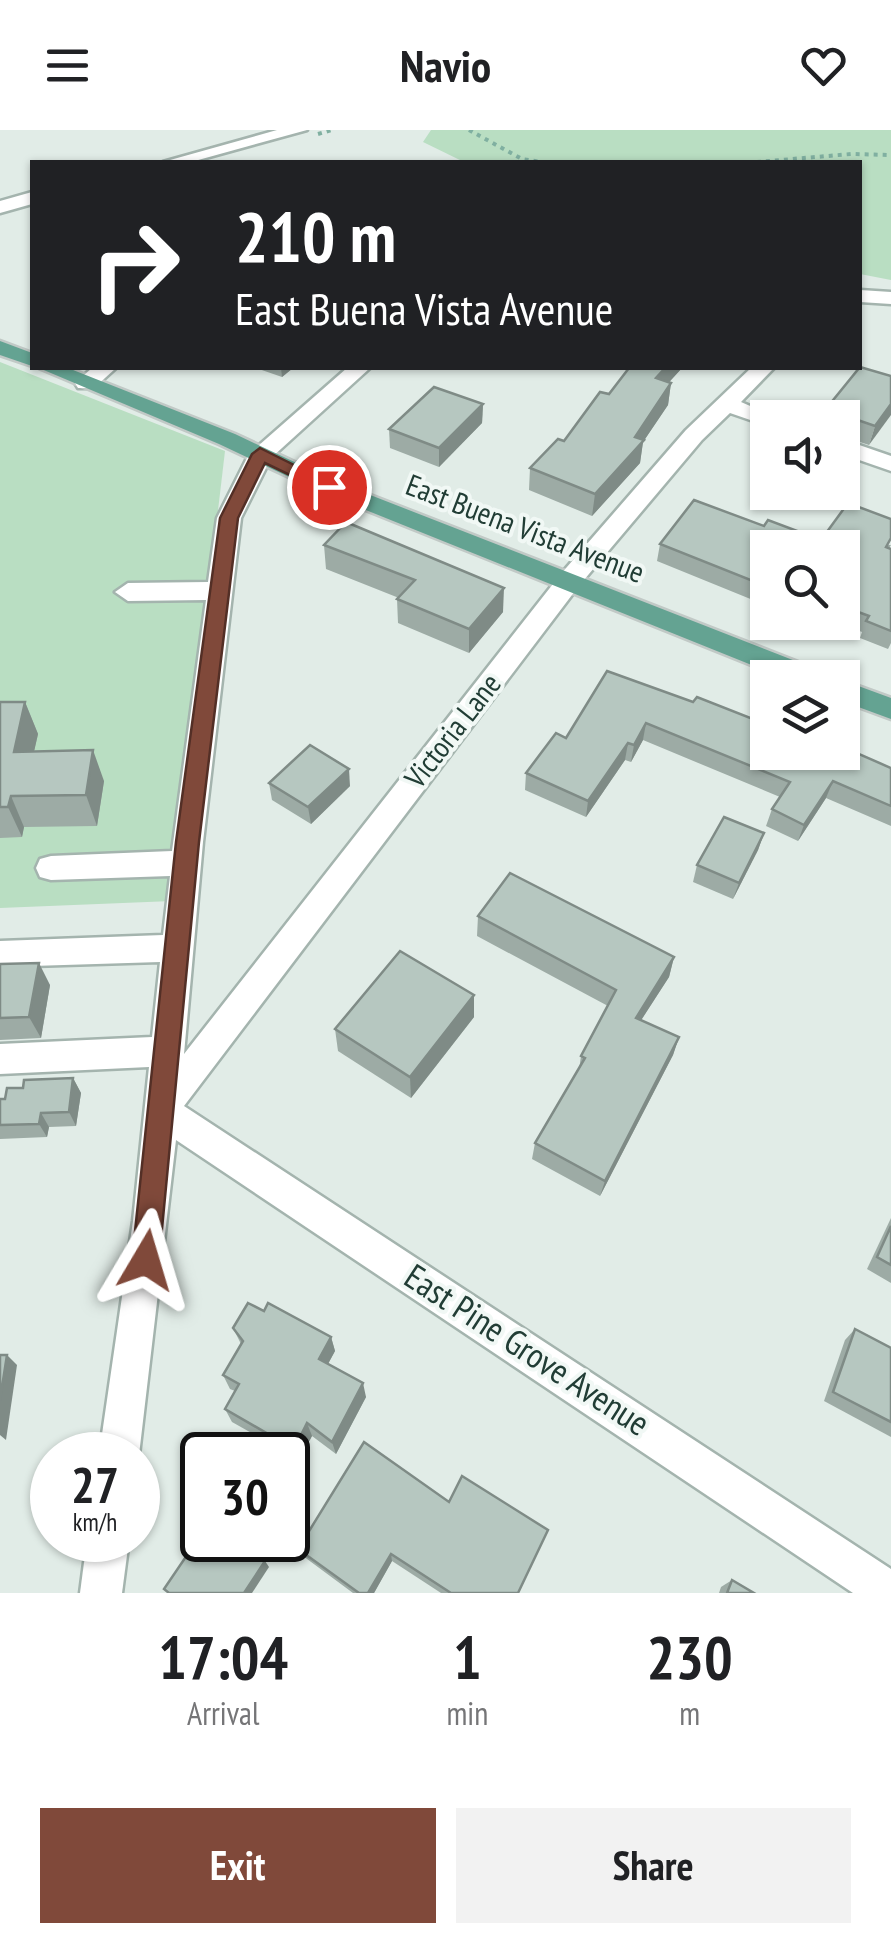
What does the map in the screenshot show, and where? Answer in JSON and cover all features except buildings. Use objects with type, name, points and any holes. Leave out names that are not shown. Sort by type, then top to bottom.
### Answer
[{"type":"main road","points":[[0,347],[30,359]]},
{"type":"main road","name":"East Buena Vista Avenue","points":[[63,370],[95,375],[329,487],[766,660]]},
{"type":"main road","points":[[860,697],[891,709]]},
{"type":"street","points":[[180,160],[298,130]]},
{"type":"street","points":[[0,207],[30,199]]},
{"type":"street","points":[[862,296],[891,298]]},
{"type":"street","points":[[123,1432],[229,518],[260,454],[357,370]]},
{"type":"street","name":"Victoria Lane","points":[[162,1110],[569,582],[694,435],[761,370]]},
{"type":"street","points":[[727,404],[750,412]]},
{"type":"street","points":[[860,453],[891,464]]},
{"type":"street","points":[[128,592],[218,592]]},
{"type":"street","points":[[51,868],[186,863]]},
{"type":"street","points":[[0,954],[177,948]]},
{"type":"street","points":[[0,1059],[167,1051]]},
{"type":"street","name":"East Pine Grove Avenue","points":[[162,1110],[890,1593]]},
{"type":"street","points":[[101,1593],[105,1562]]},
{"type":"path","points":[[469,130],[512,155],[533,160]]},
{"type":"path","points":[[795,160],[891,155]]},
{"type":"green space","points":[[431,130],[891,130],[891,280],[862,274],[862,160],[460,160],[423,142]]},
{"type":"green space","points":[[0,362],[225,451],[172,901],[0,908]]},
{"type":"route","points":[[146,1260],[188,842],[229,518],[260,454],[329,487]]}]
